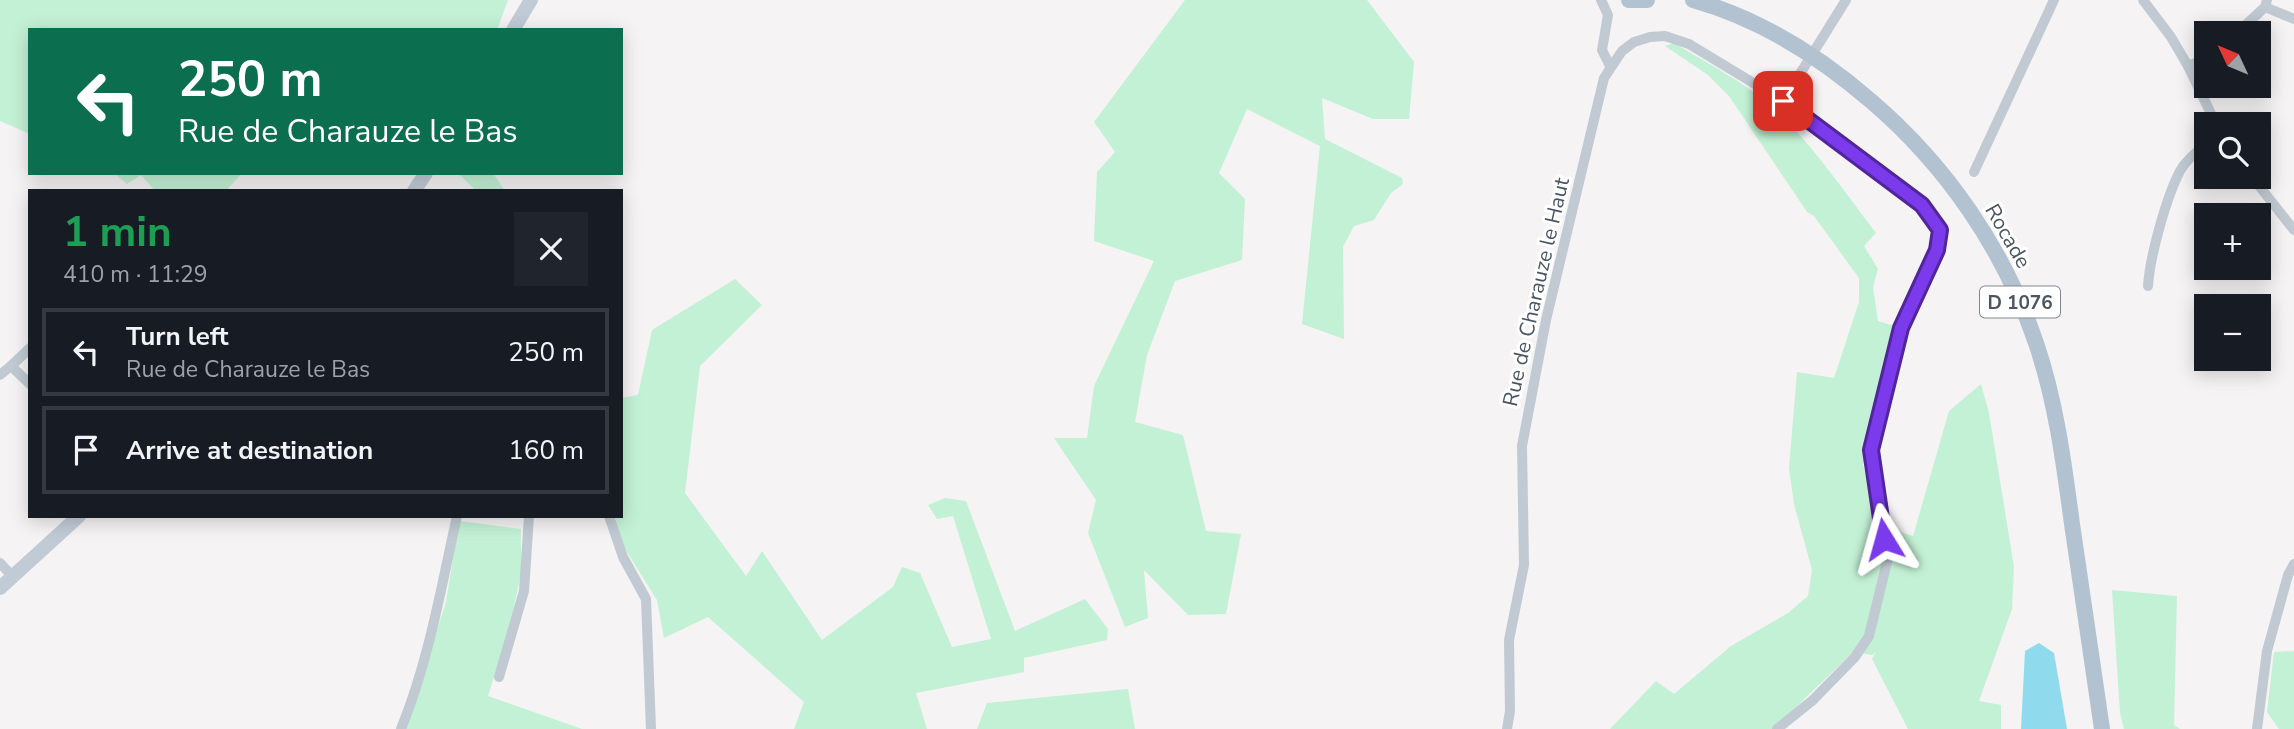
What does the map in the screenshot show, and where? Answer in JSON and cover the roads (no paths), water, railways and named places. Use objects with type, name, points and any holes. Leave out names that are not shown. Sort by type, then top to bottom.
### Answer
[{"type":"main road","points":[[514,28],[531,0]]},
{"type":"main road","points":[[1629,0],[1647,0]]},
{"type":"main road","name":"Rocade","points":[[1693,0],[1710,3],[1802,51],[1830,68],[1887,114],[1934,163],[1994,249],[2033,333],[2054,410],[2102,729]]},
{"type":"main road","points":[[0,588],[77,518]]},
{"type":"street","points":[[1601,0],[1608,15],[1602,50],[1610,66]]},
{"type":"street","points":[[1783,101],[1846,0]]},
{"type":"street","points":[[1974,172],[2054,0]]},
{"type":"street","points":[[2143,0],[2171,37],[2210,112]]},
{"type":"street","points":[[2249,21],[2266,4],[2294,19]]},
{"type":"street","name":"Rue de Charauze le Haut","points":[[1507,729],[1510,711],[1509,640],[1524,565],[1522,446],[1546,320],[1604,78],[1622,51],[1650,37],[1665,36],[1689,44],[1783,101],[1922,205],[1940,230],[1937,250],[1901,328],[1871,450],[1887,562],[1870,636],[1855,657],[1813,700],[1777,729]]},
{"type":"street","points":[[2188,66],[2194,63]]},
{"type":"street","points":[[2148,286],[2155,241],[2180,171],[2194,154]]},
{"type":"street","points":[[2262,189],[2294,228]]},
{"type":"street","points":[[0,375],[28,350]]},
{"type":"street","points":[[11,366],[28,382]]},
{"type":"street","points":[[401,729],[418,687],[430,642],[457,518]]},
{"type":"street","points":[[499,677],[524,591],[530,518]]},
{"type":"street","points":[[610,518],[623,557],[646,599],[651,729]]},
{"type":"street","points":[[0,563],[12,576]]},
{"type":"street","points":[[2257,729],[2267,651],[2288,575],[2294,564]]},
{"type":"water","points":[[2039,643],[2054,653],[2067,729],[2021,729],[2025,651]]}]
